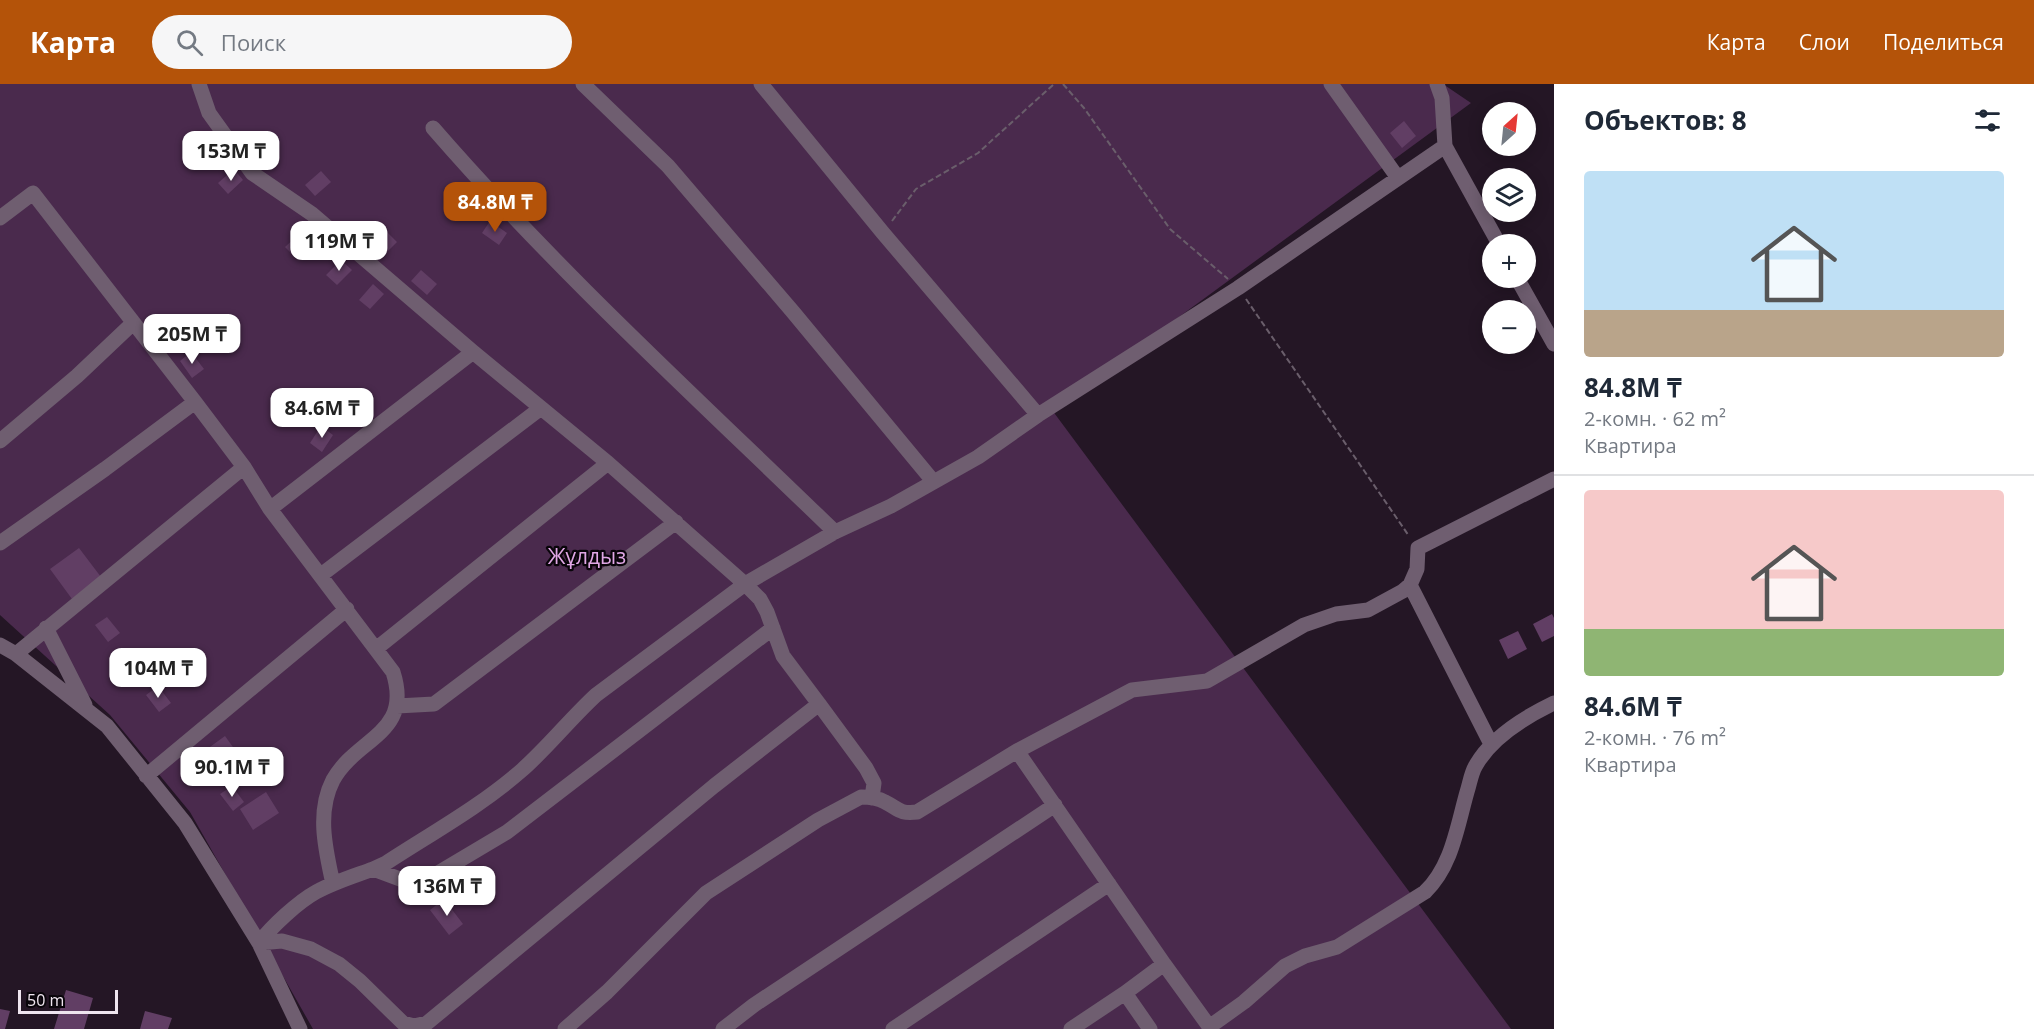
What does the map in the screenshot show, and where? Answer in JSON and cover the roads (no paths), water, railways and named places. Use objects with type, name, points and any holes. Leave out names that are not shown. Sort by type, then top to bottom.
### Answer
[{"type":"street","points":[[200,84],[209,113],[252,173],[312,214],[473,352],[608,463],[760,598],[783,656],[866,768],[874,783],[873,798]]},
{"type":"street","points":[[584,84],[668,166],[933,481]]},
{"type":"street","points":[[761,84],[883,233],[1038,415]]},
{"type":"street","points":[[1331,84],[1398,178]]},
{"type":"street","points":[[1437,84],[1442,98],[1445,146],[1493,234]]},
{"type":"street","points":[[433,128],[474,175],[562,266],[835,532]]},
{"type":"street","points":[[259,943],[268,932],[314,893],[386,863],[498,789],[523,770],[596,695],[744,584],[835,532],[891,506],[978,457],[1038,415],[1238,288],[1445,146]]},
{"type":"street","points":[[0,218],[33,193],[244,467],[270,509],[393,672],[399,688],[397,706],[385,729],[343,766],[333,781],[326,802],[324,841],[333,884]]},
{"type":"street","points":[[1523,288],[1554,344]]},
{"type":"street","points":[[0,441],[77,376],[133,323]]},
{"type":"street","points":[[270,509],[473,352]]},
{"type":"street","points":[[0,543],[195,402]]},
{"type":"street","points":[[321,575],[541,408]]},
{"type":"street","points":[[377,648],[608,463]]},
{"type":"street","points":[[16,654],[244,467]]},
{"type":"street","points":[[565,1029],[607,992],[706,893],[735,872],[850,801],[861,797],[873,798],[886,802],[896,810],[906,813],[916,812],[1017,751],[1132,690],[1207,681],[1304,625],[1336,614],[1368,610],[1410,585],[1417,569],[1418,548],[1554,479]]},
{"type":"street","points":[[397,706],[434,704],[676,522]]},
{"type":"street","points":[[1410,585],[1491,744]]},
{"type":"street","points":[[146,776],[347,609]]},
{"type":"street","points":[[374,869],[408,882],[423,882],[520,822],[773,627]]},
{"type":"street","points":[[46,628],[88,710]]},
{"type":"street","points":[[0,645],[16,654],[107,726],[185,824],[259,943],[300,1029]]},
{"type":"street","points":[[1017,751],[1210,1028],[1285,966],[1305,956],[1337,947],[1425,892],[1434,883],[1447,862],[1474,767],[1491,744],[1535,712],[1554,703]]},
{"type":"street","points":[[259,943],[282,941],[311,949],[339,964],[403,1023],[414,1026],[427,1023],[714,786],[819,704]]},
{"type":"street","points":[[723,1029],[754,1005],[1055,805]]},
{"type":"street","points":[[894,1029],[1109,884]]},
{"type":"street","points":[[1071,1029],[1164,964]]},
{"type":"street","points":[[1125,993],[1150,1029]]},
{"type":"park label","name":"Жұлдыз","points":[[587,556]]}]
